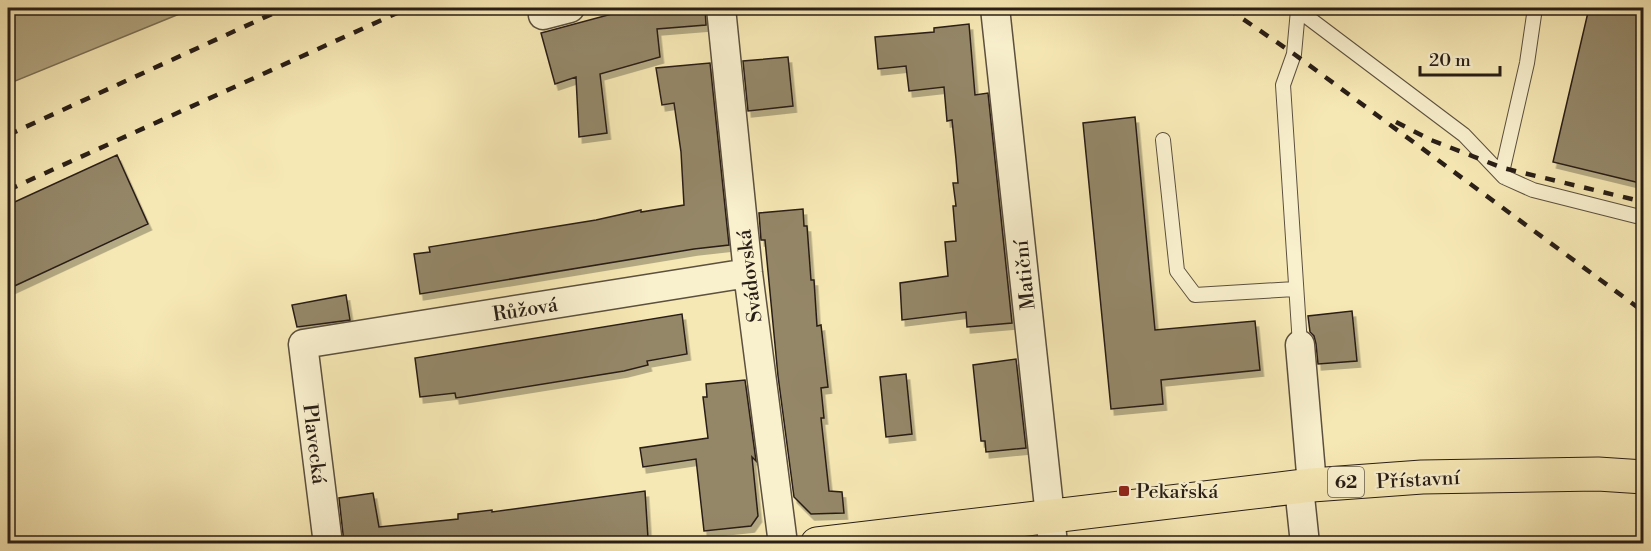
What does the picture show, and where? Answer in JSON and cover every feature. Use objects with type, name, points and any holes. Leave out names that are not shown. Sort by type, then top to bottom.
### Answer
[{"type":"main road","name":"Přístavní","points":[[1052,529],[1306,486],[1422,477],[1598,474],[1644,477]]},
{"type":"main road","name":"62","points":[[817,543],[1052,529]]},
{"type":"street","points":[[543,15],[570,8]]},
{"type":"street","name":"Svádovská","points":[[721,8],[748,273],[783,543]]},
{"type":"street","name":"Matiční","points":[[995,8],[1052,529]]},
{"type":"street","name":"Růžová","points":[[303,344],[748,273]]},
{"type":"street","name":"Plavecká","points":[[303,344],[328,543]]},
{"type":"street","points":[[1300,345],[1306,486],[1305,543]]},
{"type":"lane","points":[[1297,8],[1464,135],[1504,177],[1533,190],[1644,218]]},
{"type":"lane","points":[[1297,8],[1294,54],[1282,85],[1300,345]]},
{"type":"lane","points":[[1504,177],[1503,168],[1527,63],[1536,8]]},
{"type":"lane","points":[[1163,140],[1177,271],[1196,295],[1295,289]]},
{"type":"shaded area","points":[[8,8],[194,8],[8,84]]},
{"type":"building","points":[[634,8],[705,8],[706,25],[657,29],[660,57],[600,74],[607,133],[579,137],[576,77],[555,84],[541,33]]},
{"type":"building","points":[[1589,8],[1644,8],[1644,184],[1553,162]]},
{"type":"building","points":[[969,24],[975,95],[988,93],[1012,323],[967,327],[966,312],[902,320],[900,283],[948,276],[945,242],[956,241],[953,206],[956,206],[953,183],[958,183],[956,159],[952,120],[947,121],[944,87],[909,91],[906,66],[878,69],[875,37],[934,32],[934,28]]},
{"type":"building","points":[[788,57],[793,106],[748,111],[743,61]]},
{"type":"building","points":[[710,63],[729,245],[420,294],[414,254],[430,252],[429,247],[596,220],[641,210],[641,212],[684,205],[681,152],[674,103],[662,105],[656,68]]},
{"type":"building","points":[[1135,117],[1155,330],[1255,321],[1260,370],[1161,380],[1163,404],[1111,409],[1083,123]]},
{"type":"building","points":[[117,155],[148,224],[8,289],[8,205]]},
{"type":"building","points":[[803,209],[804,226],[807,226],[811,280],[814,280],[817,326],[821,325],[828,387],[821,388],[824,418],[821,418],[829,491],[842,492],[844,513],[811,514],[794,497],[778,376],[765,240],[761,240],[759,213]]},
{"type":"building","points":[[346,295],[350,320],[297,327],[292,305]]},
{"type":"building","points":[[1352,311],[1357,361],[1318,364],[1316,344],[1310,332],[1308,316]]},
{"type":"building","points":[[682,314],[687,354],[647,361],[648,365],[624,371],[475,395],[456,398],[455,393],[420,397],[415,358]]},
{"type":"building","points":[[1016,359],[1026,448],[986,452],[985,441],[981,441],[973,365]]},
{"type":"building","points":[[906,374],[912,434],[886,437],[880,377]]},
{"type":"building","points":[[745,380],[756,461],[752,457],[758,516],[751,526],[704,531],[696,459],[643,467],[640,448],[708,438],[703,397],[707,397],[706,384]]},
{"type":"building","points":[[645,491],[648,538],[602,543],[344,543],[339,498],[373,493],[379,527],[458,519],[458,514],[492,510],[492,512]]},
{"type":"railway","points":[[8,135],[285,8]]},
{"type":"railway","points":[[8,190],[408,8]]},
{"type":"railway","points":[[1227,8],[1294,54],[1644,312]]},
{"type":"railway","points":[[1396,122],[1431,140],[1503,168],[1644,202]]},
{"type":"place","name":"Pekařská","points":[[1124,491]]}]
